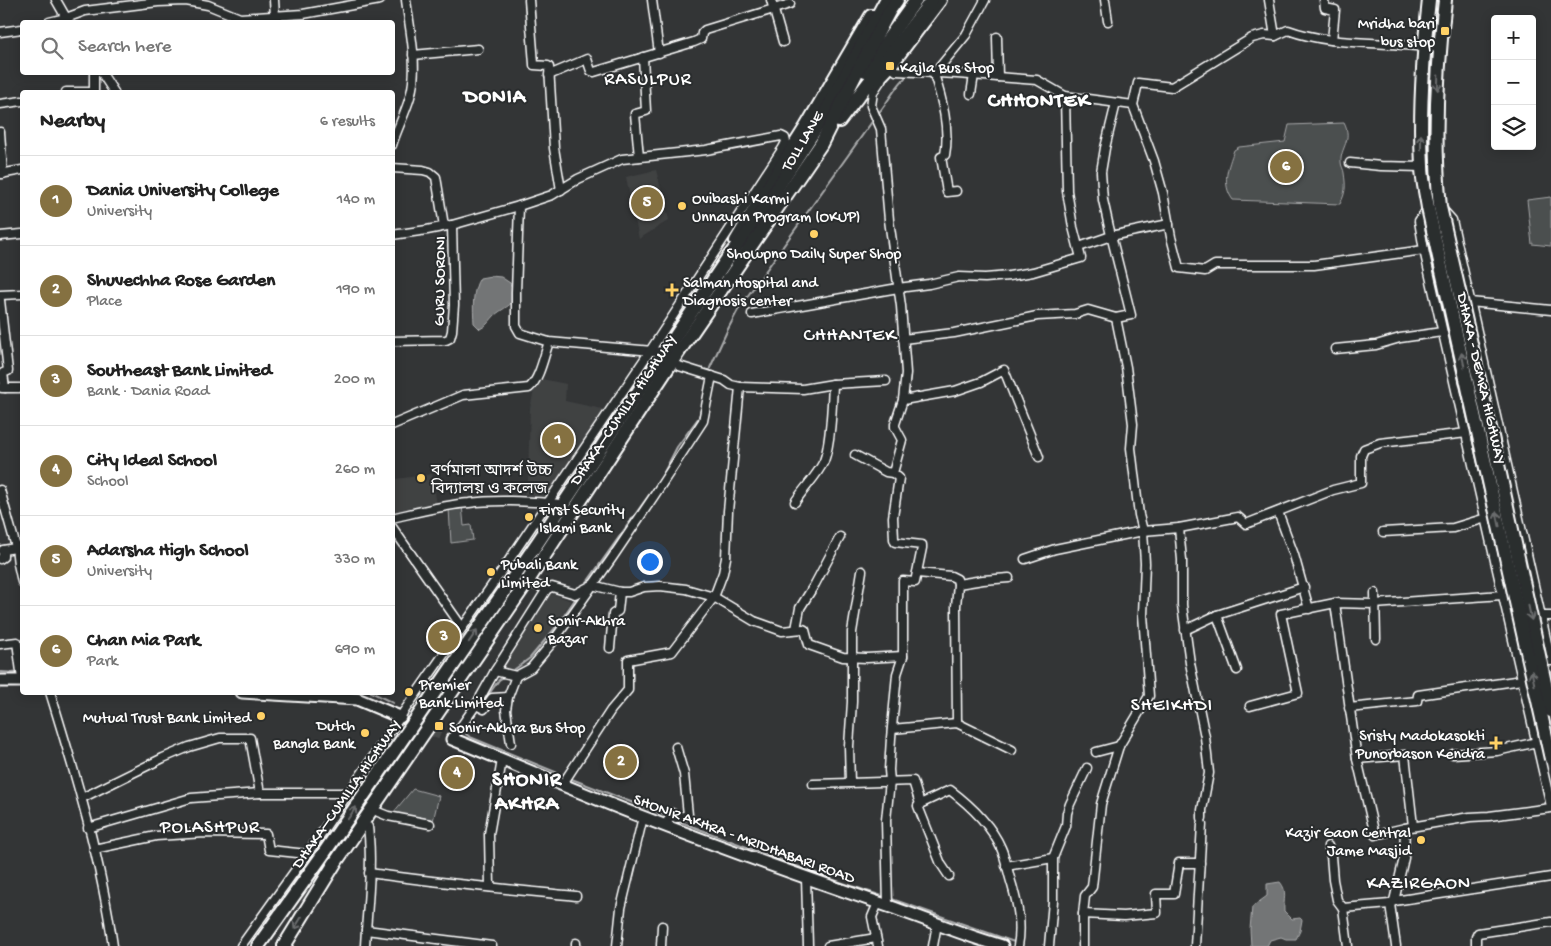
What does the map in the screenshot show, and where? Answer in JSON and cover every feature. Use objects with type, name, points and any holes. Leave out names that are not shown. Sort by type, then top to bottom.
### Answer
[{"type":"main road","name":"DHAKA–CUMILLA HIGHWAY","points":[[727,259],[753,212],[806,127],[880,0]]},
{"type":"main road","name":"DHAKA–CUMILLA HIGHWAY","points":[[258,946],[324,853],[727,259],[749,231],[820,122],[886,0]]},
{"type":"main road","name":"TOLL LANE","points":[[704,314],[818,149],[851,83],[897,0]]},
{"type":"main road","points":[[851,83],[909,0]]},
{"type":"main road","points":[[843,100],[916,0]]},
{"type":"main road","points":[[834,119],[924,0]]},
{"type":"main road","points":[[315,893],[368,827],[534,584],[796,190],[818,149],[932,0]]},
{"type":"main road","points":[[818,149],[890,66],[940,0]]},
{"type":"main road","name":"DHAKA - DEMRA HIGHWAY","points":[[1429,0],[1425,42],[1422,167],[1434,207],[1493,442],[1551,711]]},
{"type":"main road","name":"DHAKA - DEMRA HIGHWAY","points":[[1445,0],[1440,43],[1437,130],[1438,184],[1434,207],[1551,759]]},
{"type":"main road","points":[[1425,42],[1440,43]]},
{"type":"main road","name":"DHAKA–CUMILLA HIGHWAY","points":[[284,946],[315,893],[527,582],[704,314]]},
{"type":"main road","points":[[0,681],[20,680]]},
{"type":"main road","points":[[328,695],[357,696],[400,716]]},
{"type":"main road","name":"SHONIR AKHRA - MRIDHABARI ROAD","points":[[452,739],[564,783],[643,817],[666,824],[806,878],[883,904],[990,944],[1002,946]]},
{"type":"street","points":[[56,0],[68,20],[85,11],[158,1],[186,1],[208,5],[240,18],[303,14],[380,0]]},
{"type":"street","points":[[274,0],[276,16]]},
{"type":"street","points":[[395,133],[410,96],[414,72],[406,0]]},
{"type":"street","points":[[529,0],[534,65],[548,66],[554,148],[561,190]]},
{"type":"street","points":[[652,0],[659,53]]},
{"type":"street","points":[[771,0],[782,42]]},
{"type":"street","points":[[934,74],[966,35],[985,0]]},
{"type":"street","points":[[1105,0],[1108,22]]},
{"type":"street","points":[[1269,0],[1275,36]]},
{"type":"street","points":[[1324,0],[1325,8],[1335,10],[1332,40]]},
{"type":"street","points":[[549,75],[584,59],[588,60],[591,71],[594,72],[644,58],[701,39],[702,33],[705,30],[790,4]]},
{"type":"street","points":[[0,32],[20,29]]},
{"type":"street","points":[[1424,250],[1314,265],[1215,265],[1205,271],[1179,268],[1154,161],[1133,105],[1138,82],[1172,87],[1252,38],[1264,35],[1275,36],[1288,30],[1302,35],[1360,44],[1425,42]]},
{"type":"street","points":[[997,37],[998,77]]},
{"type":"street","points":[[413,55],[478,49]]},
{"type":"street","points":[[639,157],[635,114],[646,111],[644,58]]},
{"type":"street","points":[[893,473],[902,440],[895,424],[903,400],[906,373],[881,129],[872,106],[873,92],[890,66],[896,71],[1036,80],[1065,96],[1133,105]]},
{"type":"street","points":[[934,74],[942,99],[948,135],[945,155],[942,156],[947,192],[956,191]]},
{"type":"street","points":[[94,75],[94,90]]},
{"type":"street","points":[[103,75],[113,90]]},
{"type":"street","points":[[971,94],[974,75]]},
{"type":"street","points":[[752,314],[960,277],[986,278],[1033,272],[1082,258],[1073,226],[1067,191],[1065,96]]},
{"type":"street","points":[[0,104],[20,101]]},
{"type":"street","points":[[903,339],[954,333],[1036,316],[1074,314],[1088,310],[1116,318],[1131,315],[1103,200],[1101,172],[1104,148],[1116,103]]},
{"type":"street","points":[[0,132],[2,174],[20,170]]},
{"type":"street","points":[[241,946],[307,854],[547,503],[786,142],[785,138],[781,136],[706,150],[622,159],[578,179],[552,195],[519,206],[452,225],[395,235]]},
{"type":"street","points":[[1350,163],[1422,167]]},
{"type":"street","points":[[395,168],[423,170],[430,172],[436,177],[444,226]]},
{"type":"street","points":[[519,206],[516,326],[520,333],[549,342],[664,352]]},
{"type":"street","points":[[1335,603],[1357,759],[1375,835],[1409,827],[1470,817],[1551,807],[1424,250],[1419,221],[1434,207],[1452,220],[1551,660]]},
{"type":"street","points":[[1079,247],[1111,236],[1169,224]]},
{"type":"street","name":"GURU SORONI","points":[[395,342],[446,340],[450,338],[454,305],[452,225]]},
{"type":"street","points":[[0,236],[20,234]]},
{"type":"street","points":[[0,295],[20,294]]},
{"type":"street","points":[[0,300],[8,371],[3,373],[3,388],[20,388]]},
{"type":"street","points":[[1470,302],[1551,310]]},
{"type":"street","points":[[1083,946],[1082,914],[1085,896],[1092,887],[1101,804],[1119,746],[1149,696],[1143,615],[1145,563],[1143,531],[1139,515],[1131,448],[1133,424],[1126,367],[1116,318]]},
{"type":"street","points":[[1335,349],[1442,332]]},
{"type":"street","points":[[395,424],[463,395],[529,388],[537,376],[549,342]]},
{"type":"street","points":[[679,366],[740,387],[803,389],[833,384],[886,382]]},
{"type":"street","points":[[903,400],[955,391],[981,382],[1004,370],[1039,457]]},
{"type":"street","points":[[511,743],[506,710],[508,697],[516,676],[531,668],[538,660],[612,558],[703,421],[709,376]]},
{"type":"street","points":[[795,502],[819,470],[824,460],[831,416],[833,384]]},
{"type":"street","points":[[564,783],[611,710],[628,690],[628,660],[672,652],[714,597],[723,573],[726,558],[729,502],[740,387]]},
{"type":"street","points":[[1466,432],[1496,420]]},
{"type":"street","points":[[598,427],[609,435]]},
{"type":"street","points":[[1025,559],[1055,549],[1143,531],[1179,528],[1238,517],[1246,524],[1333,490],[1362,483],[1361,456],[1364,449],[1380,443],[1498,429]]},
{"type":"street","points":[[828,946],[877,942],[872,917],[883,904],[888,887],[886,875],[886,820],[890,781],[888,770],[897,674],[903,656],[903,581],[915,582],[922,548],[922,545],[895,542],[894,540],[893,517],[899,478],[893,473],[886,472],[855,456]]},
{"type":"street","points":[[563,479],[574,486]]},
{"type":"street","points":[[0,490],[20,547],[18,564],[20,573]]},
{"type":"street","points":[[395,517],[470,502],[562,504]]},
{"type":"street","points":[[1278,512],[1294,555],[1309,609]]},
{"type":"street","points":[[1383,532],[1453,528],[1486,518]]},
{"type":"street","points":[[1179,528],[1182,560],[1182,605],[1185,630],[1205,737],[1209,773],[1202,810],[1195,946]]},
{"type":"street","points":[[395,531],[462,627]]},
{"type":"street","points":[[796,629],[800,608],[840,537]]},
{"type":"street","points":[[0,559],[3,557],[3,550],[20,547]]},
{"type":"street","points":[[850,783],[852,632],[862,571]]},
{"type":"street","points":[[917,573],[951,576],[956,579],[958,584],[956,606],[958,723]]},
{"type":"street","points":[[958,584],[1009,578]]},
{"type":"street","points":[[534,584],[547,589]]},
{"type":"street","points":[[452,739],[476,706],[495,670],[547,589],[552,587],[580,592],[592,585],[620,592],[644,588],[669,587],[686,589],[714,597],[754,621],[782,630],[803,629],[805,630],[809,645],[843,657],[903,656]]},
{"type":"street","points":[[1185,630],[1217,615],[1304,587]]},
{"type":"street","points":[[610,648],[613,614],[618,611],[620,592]]},
{"type":"street","points":[[1375,593],[1376,639]]},
{"type":"street","points":[[1250,706],[1298,693],[1281,614],[1335,603],[1374,604],[1502,596]]},
{"type":"street","points":[[1217,615],[1237,670]]},
{"type":"street","points":[[1541,616],[1551,616]]},
{"type":"street","points":[[0,644],[17,642],[20,648]]},
{"type":"street","points":[[495,670],[516,676]]},
{"type":"street","points":[[1349,708],[1417,701],[1418,695],[1522,680]]},
{"type":"street","points":[[51,695],[82,798],[107,904],[113,946]]},
{"type":"street","points":[[476,706],[484,710],[492,698],[508,697]]},
{"type":"street","points":[[892,729],[958,723],[1012,750]]},
{"type":"street","points":[[82,798],[188,747],[220,738],[250,738],[260,793]]},
{"type":"street","points":[[1453,754],[1497,751],[1537,742]]},
{"type":"street","points":[[1096,752],[1119,746]]},
{"type":"street","points":[[666,824],[672,814],[676,818],[688,815],[684,774],[676,747]]},
{"type":"street","points":[[1357,759],[1405,755],[1409,827],[1404,858],[1392,903],[1396,946]]},
{"type":"street","points":[[490,887],[489,834],[502,760]]},
{"type":"street","points":[[1050,945],[1053,858],[1066,826],[1070,804],[1087,768]]},
{"type":"street","points":[[813,784],[913,781],[920,804],[918,806],[941,864],[949,876]]},
{"type":"street","points":[[920,804],[950,790],[963,800],[992,833],[1001,848],[1018,908],[1020,934],[1018,946]]},
{"type":"street","points":[[88,828],[191,798],[260,793],[349,793]]},
{"type":"street","points":[[378,812],[388,816],[430,824]]},
{"type":"street","points":[[617,946],[621,908],[643,817]]},
{"type":"street","points":[[365,946],[370,838],[368,827]]},
{"type":"street","points":[[94,849],[156,836],[205,833],[266,834],[269,850],[307,854]]},
{"type":"street","points":[[1328,846],[1337,900],[1343,908],[1348,946]]},
{"type":"street","points":[[1006,866],[1053,858]]},
{"type":"street","points":[[1082,914],[1124,916],[1157,913],[1156,894],[1174,894],[1179,863],[1200,863]]},
{"type":"street","points":[[369,873],[429,882],[576,896]]},
{"type":"street","points":[[1343,908],[1392,903],[1551,877]]},
{"type":"street","points":[[806,878],[808,946]]},
{"type":"street","points":[[1476,946],[1476,936],[1478,933],[1551,922]]},
{"type":"street","points":[[933,946],[937,924]]},
{"type":"street","points":[[661,946],[662,926]]},
{"type":"street","points":[[366,930],[492,946]]},
{"type":"shaded area","points":[[1344,123],[1347,139],[1341,157],[1341,165],[1344,172],[1345,186],[1340,204],[1233,200],[1229,194],[1226,182],[1234,150],[1239,147],[1285,142],[1289,125]]},
{"type":"shaded area","points":[[656,170],[669,220],[639,239],[626,177]]},
{"type":"shaded area","points":[[1551,197],[1551,246],[1532,244],[1527,200]]},
{"type":"shaded area","points":[[501,277],[510,283],[514,296],[508,306],[480,329],[474,323],[474,294],[480,278]]},
{"type":"shaded area","points":[[537,378],[566,384],[565,401],[607,410],[550,498],[524,494],[528,480],[530,408]]},
{"type":"shaded area","name":"বর্ণমালা আদর্শ উচ্চ বিদ্যালয় ও কলেজ","points":[[395,470],[396,479],[432,474],[437,505],[395,515]]},
{"type":"shaded area","points":[[462,505],[464,526],[471,525],[473,540],[451,543],[449,508]]},
{"type":"shaded area","name":"Sonir-Akhra Bazar","points":[[546,591],[571,601],[537,655],[520,672],[512,676],[495,668]]},
{"type":"shaded area","points":[[413,789],[439,796],[433,821],[393,813]]},
{"type":"shaded area","points":[[1280,882],[1285,892],[1284,911],[1292,919],[1300,918],[1302,920],[1300,931],[1296,939],[1281,937],[1270,940],[1267,946],[1251,946],[1252,907],[1267,896],[1267,884]]},
{"type":"waterway","points":[[951,47],[963,32],[978,5]]},
{"type":"waterway","points":[[932,70],[941,60]]},
{"type":"waterway","points":[[877,115],[909,74]]},
{"type":"waterway","points":[[709,374],[710,368],[739,308],[874,119]]},
{"type":"waterway","points":[[585,585],[661,478],[677,447],[699,417],[703,403]]},
{"type":"waterway","points":[[511,672],[530,658],[556,627],[578,595]]},
{"type":"waterway","points":[[0,672],[18,673]]},
{"type":"waterway","points":[[481,705],[499,680],[505,676]]},
{"type":"waterway","points":[[377,695],[393,703]]},
{"type":"waterway","points":[[462,731],[479,709]]},
{"type":"waterway","points":[[466,734],[565,776]]},
{"type":"waterway","points":[[569,778],[667,816]]},
{"type":"waterway","points":[[678,821],[831,879],[885,897]]},
{"type":"waterway","points":[[889,898],[1017,943]]},
{"type":"tunnel","points":[[400,717],[452,739]]},
{"type":"place","name":"Mridha bari bus stop","points":[[1445,31]]},
{"type":"place","name":"Kajla Bus Stop","points":[[890,66]]},
{"type":"place","name":"Chan Mia Park","points":[[1286,167]]},
{"type":"place","name":"Adarsha High School","points":[[647,203]]},
{"type":"place","name":"Ovibashi Karmi Unnayan Program (OKUP)","points":[[682,206]]},
{"type":"place","name":"Showpno Daily Super Shop","points":[[814,234]]},
{"type":"place","name":"Salman Hospital and Diagnosis center","points":[[672,290]]},
{"type":"place","name":"Dania University College","points":[[558,440]]},
{"type":"place","name":"বর্ণমালা আদর্শ উচ্চ বিদ্যালয় ও কলেজ","points":[[421,478]]},
{"type":"place","name":"First Security Islami Bank","points":[[529,517]]},
{"type":"place","name":"Pubali Bank Limited","points":[[491,572]]},
{"type":"place","name":"Sonir-Akhra Bazar","points":[[538,628]]},
{"type":"place","name":"Southeast Bank Limited","points":[[444,637]]},
{"type":"place","name":"Premier Bank Limited","points":[[409,692]]},
{"type":"place","name":"Mutual Trust Bank Limited","points":[[261,716]]},
{"type":"place","name":"Sonir-Akhra Bus Stop","points":[[439,726]]},
{"type":"place","name":"Dutch Bangla Bank","points":[[365,733]]},
{"type":"place","name":"Sristy Madokasokti Punorbason Kendra","points":[[1496,743]]},
{"type":"place","name":"Shuvechha Rose Garden","points":[[621,762]]},
{"type":"place","name":"City Ideal School","points":[[457,773]]},
{"type":"place","name":"Kazir Gaon Central Jame Masjid","points":[[1421,840]]},
{"type":"district","name":"RASULPUR","points":[[648,77]]},
{"type":"district","name":"DONIA","points":[[495,95]]},
{"type":"district","name":"CHHONTEK","points":[[1039,99]]},
{"type":"district","name":"CHHANTEK","points":[[850,333]]},
{"type":"district","name":"SHEIKHDI","points":[[1172,703]]},
{"type":"district","name":"SHONIR AKHRA","points":[[527,790]]},
{"type":"district","name":"POLASHPUR","points":[[210,825]]},
{"type":"district","name":"KAZIRGAON","points":[[1419,881]]}]
